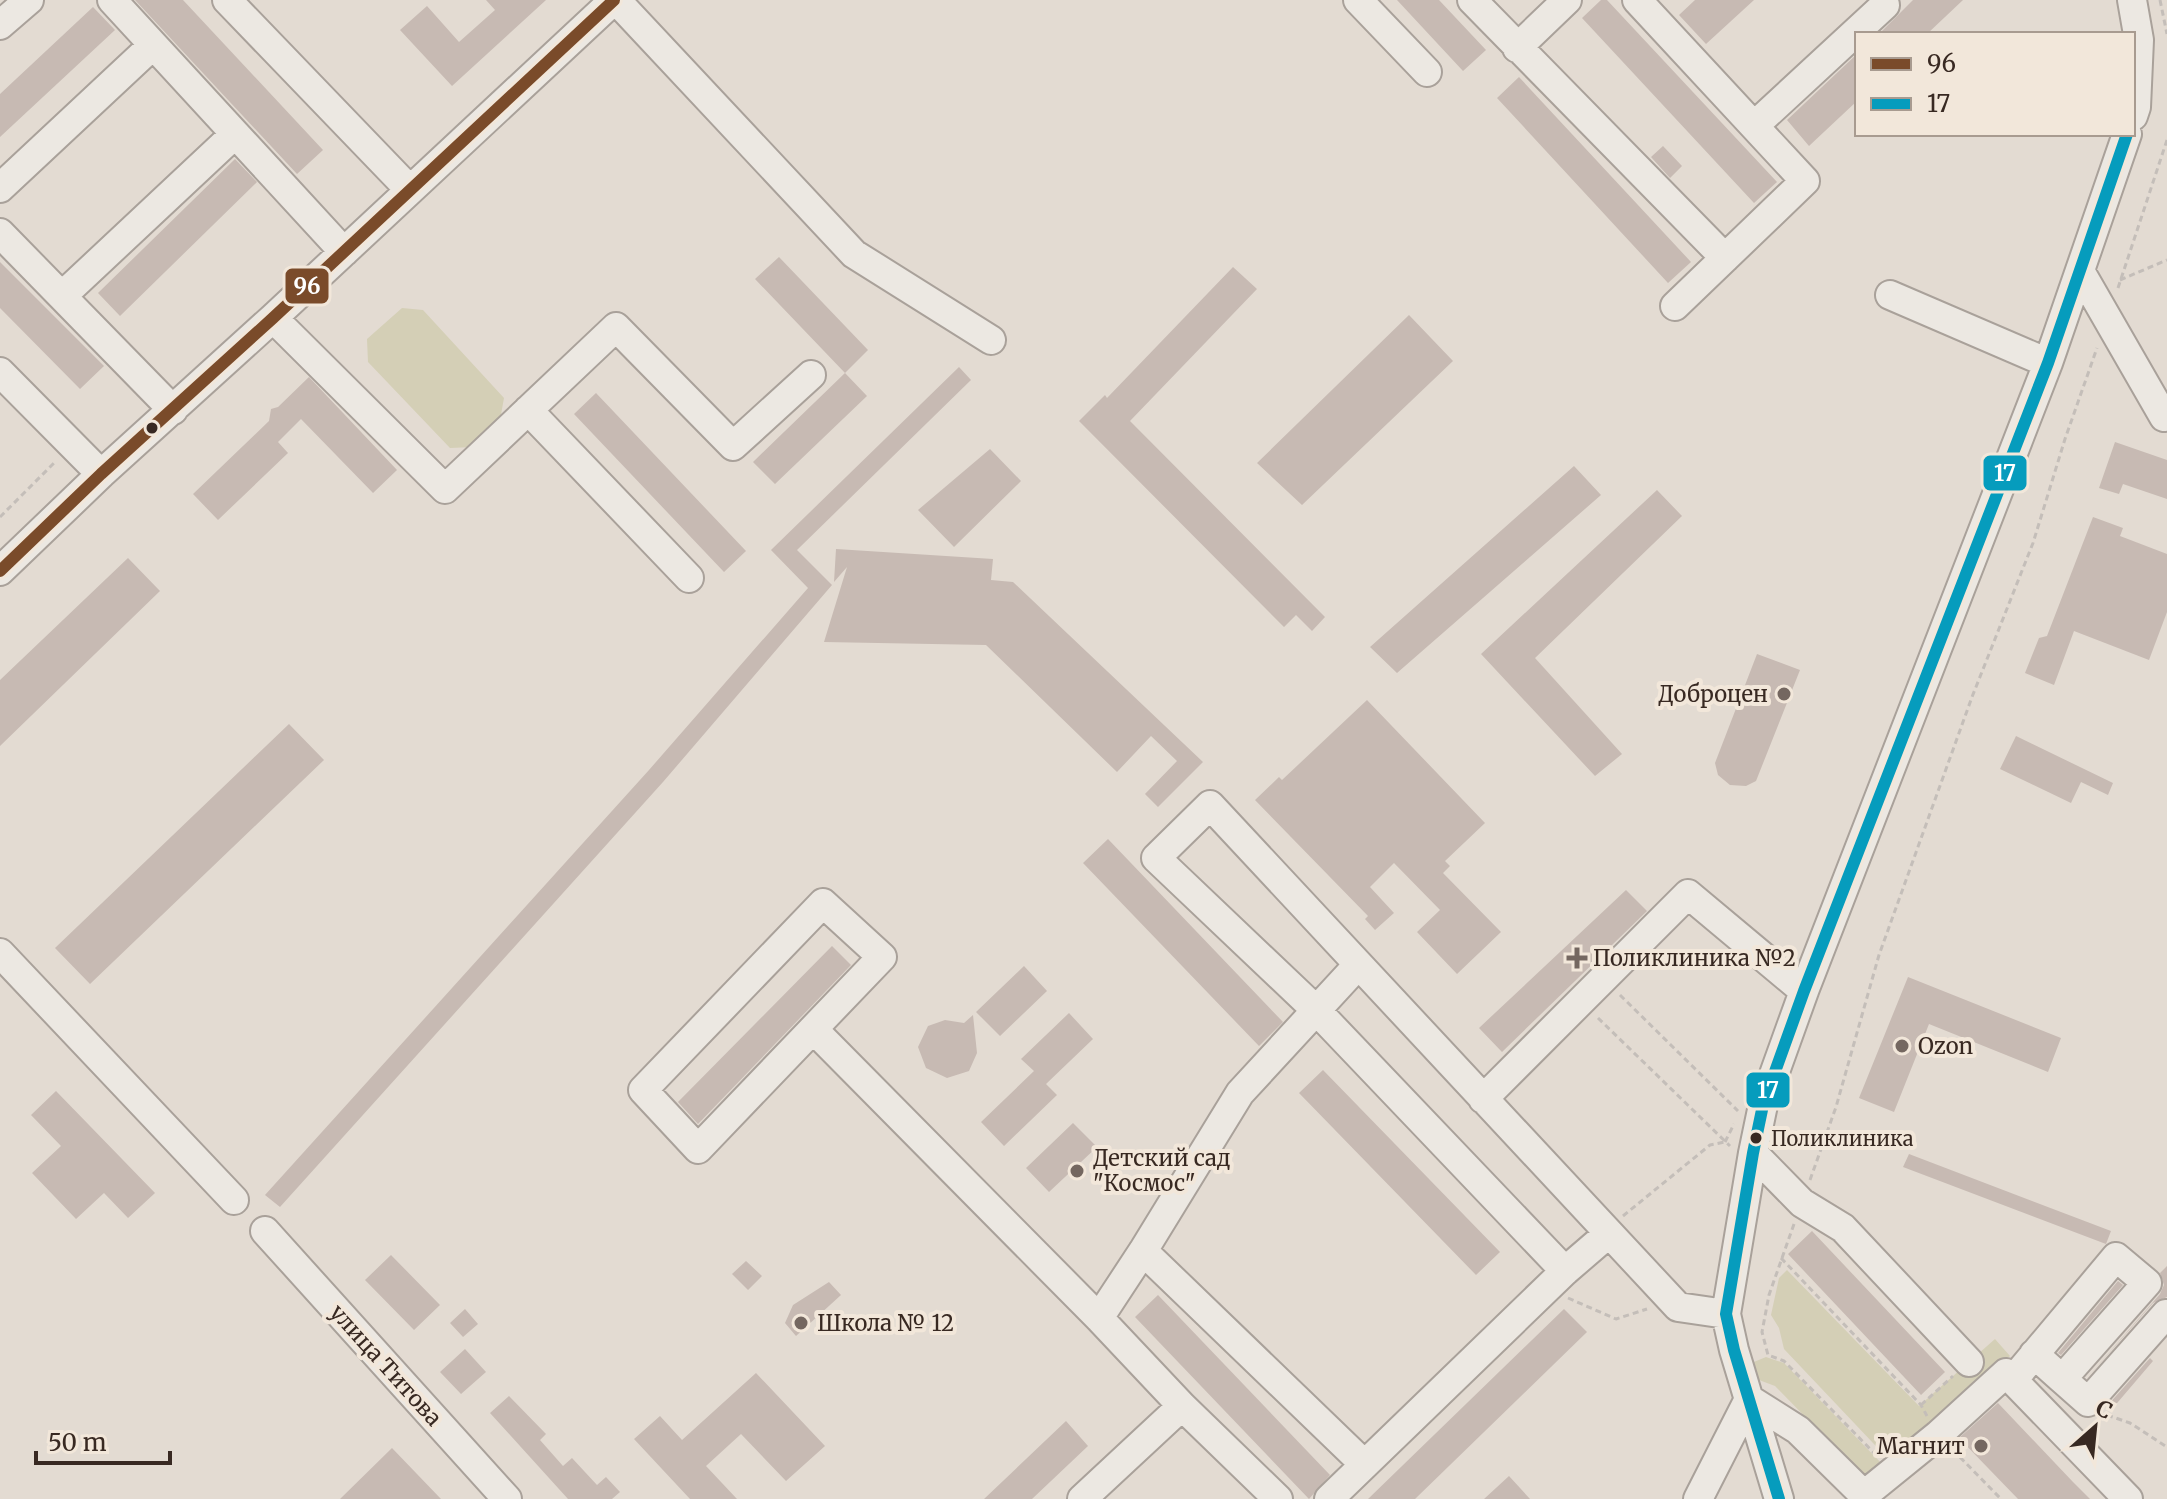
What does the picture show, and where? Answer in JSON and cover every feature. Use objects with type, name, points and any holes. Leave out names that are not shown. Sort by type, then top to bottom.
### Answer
[{"type":"street","points":[[0,25],[29,0]]},
{"type":"street","points":[[112,0],[344,252]]},
{"type":"street","points":[[227,0],[410,190]]},
{"type":"street","points":[[0,571],[615,0],[854,254],[991,340]]},
{"type":"street","points":[[1358,0],[1427,72]]},
{"type":"street","points":[[1472,0],[1725,258]]},
{"type":"street","points":[[1517,48],[1567,0]]},
{"type":"street","points":[[2132,0],[2139,40],[2135,110]]},
{"type":"street","points":[[1646,3],[1805,181],[1675,306]]},
{"type":"street","points":[[1856,32],[1885,5]]},
{"type":"street","points":[[1754,126],[1855,33]]},
{"type":"street","points":[[0,188],[153,45]]},
{"type":"street","points":[[62,296],[235,134]]},
{"type":"street","points":[[1779,1499],[1726,1314],[1763,1105],[1804,991],[2048,363],[2126,136]]},
{"type":"street","points":[[0,233],[173,410]]},
{"type":"street","points":[[2080,271],[2164,417]]},
{"type":"street","points":[[1890,295],[2048,363]]},
{"type":"street","points":[[273,318],[445,489],[616,327],[733,446],[811,375]]},
{"type":"street","points":[[0,372],[101,474]]},
{"type":"street","points":[[528,410],[689,578]]},
{"type":"street","points":[[1556,1280],[1316,1010],[1156,858],[1210,805],[1678,1307],[1726,1314]]},
{"type":"street","points":[[1483,1099],[1688,894],[1804,991]]},
{"type":"street","points":[[823,903],[882,957],[814,1030],[698,1149],[643,1090],[823,903]]},
{"type":"street","points":[[0,953],[234,1200]]},
{"type":"street","points":[[1099,1318],[1240,1093],[1358,965]]},
{"type":"street","points":[[814,1030],[1182,1406],[1278,1499]]},
{"type":"street","points":[[1753,1153],[1802,1203],[1843,1228],[1969,1362]]},
{"type":"street","name":"улица Титова","points":[[265,1231],[507,1499]]},
{"type":"street","points":[[1329,1499],[1607,1233]]},
{"type":"street","points":[[1143,1251],[1364,1464]]},
{"type":"street","points":[[2013,1380],[2116,1257],[2147,1283],[2062,1379]]},
{"type":"street","points":[[2034,1354],[2088,1402],[2166,1314]]},
{"type":"street","points":[[1749,1399],[1798,1430],[1866,1497],[2006,1373],[2128,1499]]},
{"type":"street","points":[[1698,1499],[1749,1399]]},
{"type":"street","points":[[1082,1499],[1182,1406]]},
{"type":"path","points":[[2160,0],[2167,34]]},
{"type":"path","points":[[2115,295],[2167,140]]},
{"type":"path","points":[[2120,280],[2167,260]]},
{"type":"path","points":[[1892,1472],[1784,1361],[1768,1355],[1762,1332],[1769,1295],[1836,1107],[1879,955],[1972,697],[2033,543],[2100,340]]},
{"type":"path","points":[[0,517],[72,445]]},
{"type":"path","points":[[1603,979],[1740,1113]]},
{"type":"path","points":[[1581,1001],[1725,1142]]},
{"type":"path","points":[[1725,1142],[1735,1123]]},
{"type":"path","points":[[1607,1233],[1710,1145],[1725,1142]]},
{"type":"path","points":[[1781,1258],[1921,1405],[1938,1435],[2001,1499]]},
{"type":"path","points":[[1556,1280],[1616,1319],[1661,1305],[1678,1307]]},
{"type":"path","points":[[1921,1405],[1969,1362]]},
{"type":"shaded area","points":[[402,308],[423,310],[504,398],[500,420],[473,447],[450,448],[368,362],[367,339]]},
{"type":"shaded area","points":[[1787,1270],[1919,1406],[1995,1339],[2010,1356],[1891,1462],[1784,1349],[1779,1328],[1771,1315],[1779,1278]]},
{"type":"shaded area","points":[[1766,1357],[1784,1363],[1885,1467],[1866,1479],[1775,1386],[1751,1377],[1749,1364]]},
{"type":"building","points":[[135,0],[183,0],[323,150],[297,174]]},
{"type":"building","points":[[486,0],[546,0],[452,86],[400,30],[427,6],[459,42],[495,10]]},
{"type":"building","points":[[1397,0],[1439,0],[1486,50],[1463,71]]},
{"type":"building","points":[[1601,0],[1607,0],[1777,182],[1754,203],[1582,18]]},
{"type":"building","points":[[1695,0],[1754,0],[1706,44],[1679,15]]},
{"type":"building","points":[[1913,0],[1963,0],[1929,32],[1881,32]]},
{"type":"building","points":[[93,7],[115,30],[0,137],[0,94]]},
{"type":"building","points":[[1855,56],[1855,103],[1809,146],[1787,120]]},
{"type":"building","points":[[1519,77],[1691,262],[1668,283],[1497,98]]},
{"type":"building","points":[[1663,146],[1682,166],[1670,178],[1651,157]]},
{"type":"building","points":[[235,159],[257,182],[120,316],[98,293]]},
{"type":"building","points":[[779,257],[868,350],[845,373],[755,279]]},
{"type":"building","points":[[0,262],[104,366],[80,389],[0,308]]},
{"type":"building","points":[[1233,267],[1257,289],[1130,421],[1325,617],[1312,631],[1296,615],[1284,627],[1079,421],[1105,395],[1107,398]]},
{"type":"building","points":[[1409,315],[1453,361],[1302,505],[1257,463]]},
{"type":"building","points":[[959,367],[971,380],[797,550],[832,585],[663,782],[280,1207],[265,1195],[649,770],[808,588],[771,550]]},
{"type":"building","points":[[845,373],[867,396],[775,484],[753,462]]},
{"type":"building","points":[[309,377],[397,470],[373,493],[301,419],[278,442],[288,453],[218,520],[193,494],[269,421],[271,409],[278,407]]},
{"type":"building","points":[[596,393],[746,551],[724,572],[574,414]]},
{"type":"building","points":[[2115,442],[2167,460],[2167,499],[2123,484],[2119,494],[2099,488]]},
{"type":"building","points":[[990,449],[1021,481],[954,547],[918,510]]},
{"type":"building","points":[[1574,466],[1601,495],[1397,673],[1370,647]]},
{"type":"building","points":[[1657,490],[1682,516],[1535,658],[1622,754],[1595,776],[1481,654]]},
{"type":"building","points":[[2093,517],[2123,528],[2120,536],[2167,554],[2167,612],[2149,660],[2074,631],[2054,685],[2025,673],[2039,638],[2047,636]]},
{"type":"building","points":[[836,549],[993,559],[991,580],[1013,582],[1203,762],[1158,807],[1145,794],[1177,761],[1151,736],[1117,772],[986,645],[824,642],[847,567],[834,582]]},
{"type":"building","points":[[128,558],[160,591],[0,746],[0,680]]},
{"type":"building","points":[[1757,654],[1800,670],[1756,781],[1746,786],[1730,785],[1718,775],[1715,763]]},
{"type":"building","points":[[1367,700],[1485,823],[1445,861],[1450,866],[1443,873],[1501,932],[1457,974],[1417,932],[1440,910],[1394,863],[1370,887],[1394,913],[1375,930],[1365,919],[1368,916],[1255,800],[1279,777],[1282,780]]},
{"type":"building","points":[[289,724],[324,760],[90,984],[55,948]]},
{"type":"building","points":[[2016,736],[2113,783],[2108,795],[2081,782],[2071,803],[2000,769]]},
{"type":"building","points":[[1108,839],[1283,1022],[1259,1046],[1083,863]]},
{"type":"building","points":[[1626,890],[1647,911],[1502,1052],[1479,1028]]},
{"type":"building","points":[[832,946],[851,965],[698,1124],[678,1102]]},
{"type":"building","points":[[1024,966],[1047,991],[1000,1036],[976,1012]]},
{"type":"building","points":[[1908,977],[2061,1038],[2048,1072],[1929,1024],[1894,1112],[1859,1098]]},
{"type":"building","points":[[1069,1013],[1093,1039],[1046,1084],[1057,1095],[1004,1146],[981,1122],[1034,1071],[1021,1059]]},
{"type":"building","points":[[973,1015],[977,1053],[969,1071],[947,1078],[926,1068],[918,1047],[928,1026],[945,1020],[964,1023]]},
{"type":"building","points":[[1323,1070],[1500,1252],[1476,1275],[1299,1093]]},
{"type":"building","points":[[56,1091],[155,1193],[128,1218],[104,1193],[76,1219],[32,1173],[61,1146],[31,1115]]},
{"type":"building","points":[[1073,1123],[1097,1147],[1049,1192],[1026,1168]]},
{"type":"building","points":[[1909,1154],[2111,1231],[2106,1244],[1903,1167]]},
{"type":"building","points":[[1812,1231],[1945,1372],[1921,1395],[1788,1254]]},
{"type":"building","points":[[391,1255],[440,1305],[414,1330],[365,1280]]},
{"type":"building","points":[[746,1261],[762,1276],[748,1290],[732,1274]]},
{"type":"building","points":[[2167,1266],[2167,1297],[2153,1303],[2087,1378],[2160,1294],[2164,1285],[2160,1273]]},
{"type":"building","points":[[2118,1281],[2123,1285],[2061,1355],[2058,1353]]},
{"type":"building","points":[[829,1282],[841,1295],[796,1336],[785,1323],[793,1305]]},
{"type":"building","points":[[1158,1295],[1330,1475],[1309,1499],[1135,1317]]},
{"type":"building","points":[[465,1309],[478,1324],[463,1337],[450,1323]]},
{"type":"building","points":[[1564,1309],[1587,1332],[1415,1499],[1368,1499]]},
{"type":"building","points":[[465,1349],[486,1372],[461,1394],[440,1372]]},
{"type":"building","points":[[2150,1358],[2153,1361],[2112,1409],[2107,1406]]},
{"type":"building","points":[[756,1373],[825,1446],[786,1481],[741,1434],[706,1466],[737,1499],[690,1499],[634,1439],[660,1416],[682,1440]]},
{"type":"building","points":[[509,1396],[546,1434],[540,1440],[563,1466],[572,1458],[597,1485],[606,1477],[620,1492],[612,1499],[568,1499],[490,1413]]},
{"type":"building","points":[[1998,1403],[2090,1499],[2018,1499],[1959,1438]]},
{"type":"building","points":[[1066,1421],[1088,1446],[1032,1499],[984,1499]]},
{"type":"building","points":[[392,1448],[441,1499],[340,1499]]},
{"type":"building","points":[[1509,1476],[1530,1499],[1484,1499]]},
{"type":"transit line","name":"96","points":[[0,571],[614,0]]},
{"type":"transit line","name":"17","points":[[1779,1499],[1726,1314],[1763,1105],[1804,991],[2048,363],[2126,136]]},
{"type":"place","name":"Доброцен","points":[[1784,694]]},
{"type":"place","name":"Поликлиника №2","points":[[1577,958]]},
{"type":"place","name":"Ozon","points":[[1902,1046]]},
{"type":"place","name":"Поликлиника","points":[[1756,1138]]},
{"type":"place","name":"Детский сад \"Космос\"","points":[[1077,1171]]},
{"type":"place","name":"Школа № 12","points":[[801,1323]]},
{"type":"place","name":"Магнит","points":[[1981,1446]]}]
